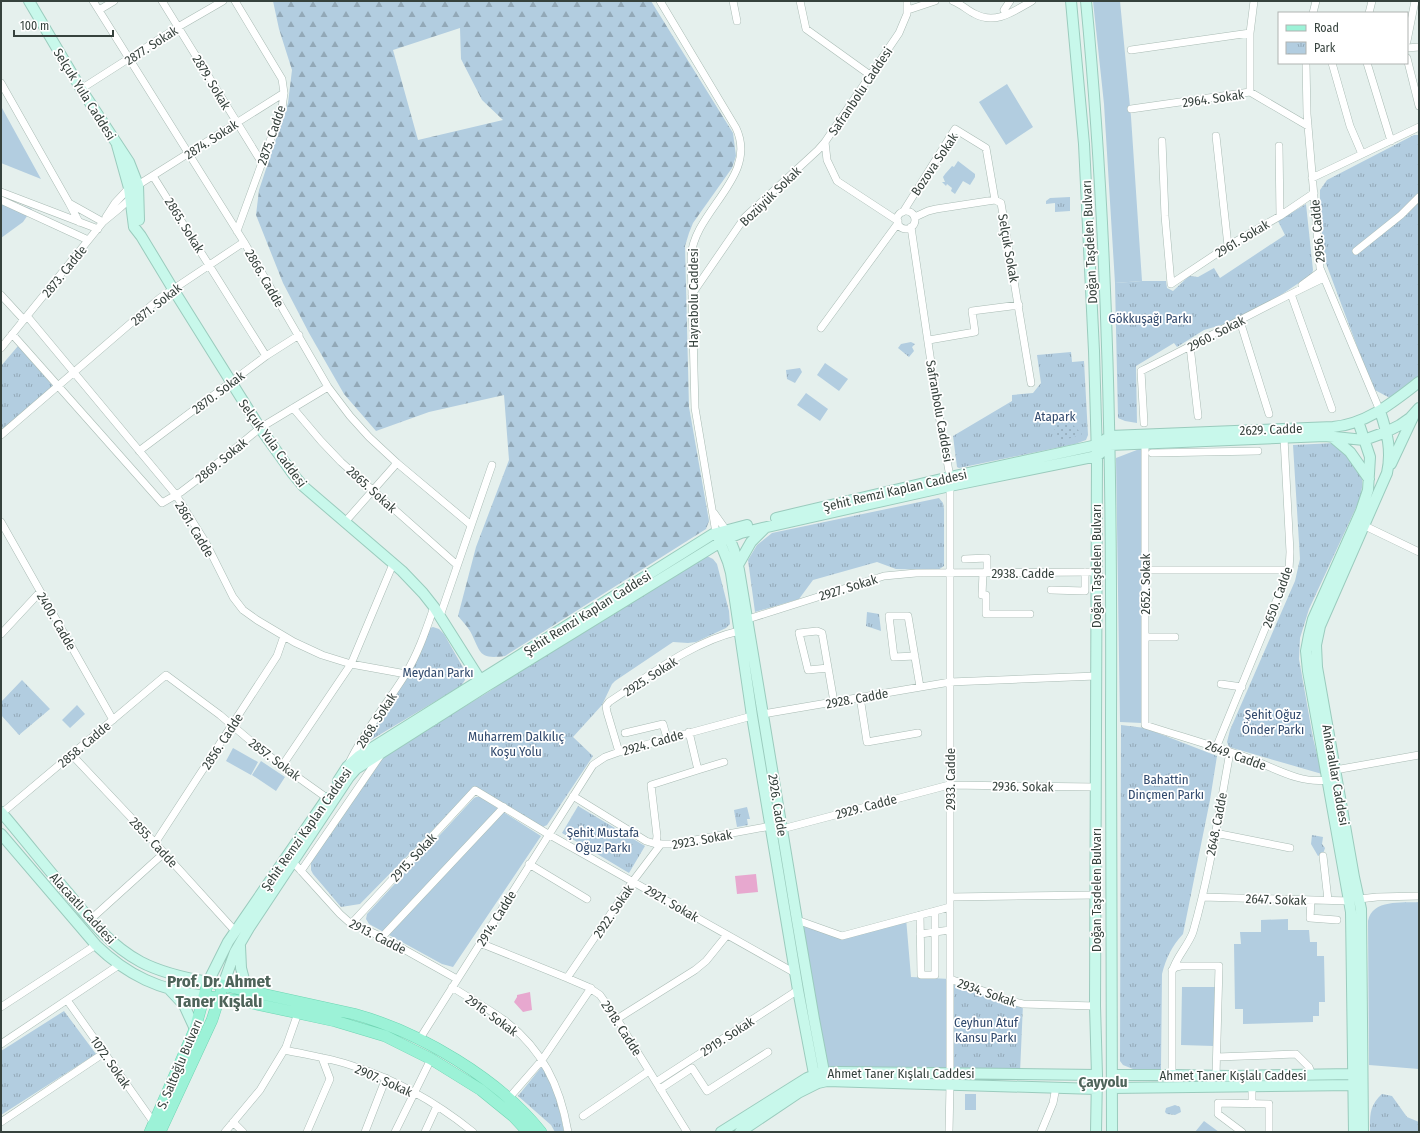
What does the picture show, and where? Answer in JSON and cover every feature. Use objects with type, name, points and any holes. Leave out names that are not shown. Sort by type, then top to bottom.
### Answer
[{"type":"main road","name":"Selçuk Yula Caddesi","points":[[29,1],[81,90],[129,162],[134,227],[260,428],[300,483],[393,564],[417,587],[434,607],[483,684]]},
{"type":"main road","name":"Doğan Taşdelen Bulvarı","points":[[1071,1],[1084,144],[1094,343],[1097,445],[1096,1132]]},
{"type":"main road","name":"Doğan Taşdelen Bulvarı","points":[[1086,1],[1098,137],[1110,441],[1112,594],[1112,1132]]},
{"type":"main road","name":"Selçuk Yula Caddesi","points":[[132,190],[141,236]]},
{"type":"main road","name":"2629. Cadde","points":[[1110,441],[1333,427],[1353,424],[1380,411],[1419,382]]},
{"type":"main road","name":"Ankaralılar Caddesi","points":[[1363,1132],[1358,1076],[1352,937],[1354,877],[1317,667],[1316,645],[1320,626],[1363,525],[1387,474],[1389,449],[1380,411]]},
{"type":"main road","points":[[1387,474],[1417,411]]},
{"type":"main road","name":"2629. Cadde","points":[[1110,441],[1145,443],[1332,436],[1364,440],[1400,425],[1417,411]]},
{"type":"main road","name":"Ankaralılar Caddesi","points":[[1354,900],[1327,780],[1306,656],[1307,643],[1316,611],[1365,500],[1369,479],[1370,457],[1358,421]]},
{"type":"main road","points":[[1332,436],[1350,452],[1369,479]]},
{"type":"main road","points":[[1097,445],[1110,441]]},
{"type":"main road","points":[[1097,456],[1110,441]]},
{"type":"main road","name":"Şehit Remzi Kaplan Caddesi","points":[[723,536],[767,527],[1097,445]]},
{"type":"main road","name":"Şehit Remzi Kaplan Caddesi","points":[[208,982],[222,952],[235,931],[348,767],[359,756],[483,684],[723,536],[950,482],[1097,456]]},
{"type":"main road","points":[[738,565],[757,534],[767,527]]},
{"type":"main road","name":"2926. Cadde","points":[[723,536],[738,565],[748,619],[821,1078]]},
{"type":"main road","name":"2926. Cadde","points":[[723,536],[730,567],[752,716],[798,990],[821,1078]]},
{"type":"main road","name":"Şehit Remzi Kaplan Caddesi","points":[[223,985],[240,942],[352,773],[483,684]]},
{"type":"main road","points":[[752,716],[763,714]]},
{"type":"main road","name":"Alacaatlı Caddesi","points":[[2,813],[90,920],[117,947],[157,970],[208,982]]},
{"type":"main road","name":"Alacaatlı Caddesi","points":[[1,834],[96,945],[119,965],[140,978],[169,989],[204,996]]},
{"type":"main road","points":[[240,942],[240,963],[247,991]]},
{"type":"main road","points":[[208,982],[364,1017],[419,1040],[470,1070],[509,1098],[527,1115],[541,1132]]},
{"type":"main road","name":"S. Saltoğlu Bulvarı","points":[[155,1129],[195,1028],[208,982]]},
{"type":"main road","name":"S. Saltoğlu Bulvarı","points":[[155,1129],[209,1026],[220,998],[223,985]]},
{"type":"main road","points":[[169,989],[184,1005],[195,1028]]},
{"type":"main road","points":[[204,996],[247,1002],[335,1021],[371,1031],[407,1046],[431,1059],[488,1095],[513,1116],[528,1132]]},
{"type":"main road","points":[[950,1072],[950,1085]]},
{"type":"main road","name":"Ahmet Taner Kışlalı Caddesi","points":[[721,1132],[793,1085],[821,1078],[950,1072],[1097,1075]]},
{"type":"main road","points":[[1172,1075],[1172,1088]]},
{"type":"main road","name":"Ahmet Taner Kışlalı Caddesi","points":[[1112,1076],[1172,1075],[1252,1086],[1358,1076]]},
{"type":"main road","name":"Ankaralılar Caddesi","points":[[1354,1132],[1354,1085],[1358,1076]]},
{"type":"main road","name":"Ahmet Taner Kışlalı Caddesi","points":[[740,1132],[821,1078],[950,1085],[1097,1089]]},
{"type":"main road","name":"Ahmet Taner Kışlalı Caddesi","points":[[1112,1088],[1172,1088],[1216,1081],[1312,1080],[1354,1085]]},
{"type":"street","name":"2866. Cadde","points":[[93,1],[244,242],[328,387],[358,425],[397,463],[471,525]]},
{"type":"street","points":[[99,10],[114,1]]},
{"type":"street","name":"2879. Sokak","points":[[162,1],[262,163]]},
{"type":"street","name":"2877. Sokak","points":[[81,90],[178,27],[223,1]]},
{"type":"street","name":"2875. Cadde","points":[[234,1],[282,79],[284,92],[282,108],[237,231]]},
{"type":"street","name":"Hayrabolu Caddesi","points":[[660,1],[736,128],[742,145],[741,157],[735,174],[699,229],[693,243],[691,257],[695,408],[711,509],[723,536]]},
{"type":"street","points":[[666,1],[669,16]]},
{"type":"street","points":[[733,1],[737,21]]},
{"type":"street","points":[[800,1],[806,29],[870,75]]},
{"type":"street","name":"Safranbolu Caddesi","points":[[907,1],[908,10],[905,21],[899,33],[825,142],[827,160],[837,181],[905,228],[911,227],[950,482]]},
{"type":"street","points":[[908,10],[935,1]]},
{"type":"street","points":[[953,1],[975,14],[985,18],[992,18],[1007,16],[1032,1]]},
{"type":"street","points":[[1004,10],[1010,1]]},
{"type":"street","points":[[1250,92],[1250,34],[1254,1]]},
{"type":"street","points":[[1313,12],[1316,1]]},
{"type":"street","points":[[1369,12],[1372,1]]},
{"type":"street","points":[[1408,36],[1415,1]]},
{"type":"street","points":[[1131,50],[1250,34]]},
{"type":"street","points":[[1408,48],[1419,47]]},
{"type":"street","points":[[1408,62],[1419,106]]},
{"type":"street","name":"2956. Cadde","points":[[1306,64],[1307,114],[1321,271],[1380,411]]},
{"type":"street","points":[[1332,64],[1350,126],[1362,154]]},
{"type":"street","points":[[1367,64],[1391,141]]},
{"type":"street","points":[[1,83],[79,222]]},
{"type":"street","name":"2874. Sokak","points":[[103,222],[115,203],[132,190],[284,92]]},
{"type":"street","name":"2964. Sokak","points":[[1131,109],[1250,92],[1308,126]]},
{"type":"street","points":[[1290,115],[1307,114]]},
{"type":"street","points":[[1312,178],[1419,127]]},
{"type":"street","name":"Bozova Sokak","points":[[903,212],[955,129],[986,148],[995,200]]},
{"type":"street","points":[[1216,136],[1228,246]]},
{"type":"street","name":"2961. Sokak","points":[[1162,141],[1165,216],[1171,284],[1228,246],[1280,216],[1314,193]]},
{"type":"street","name":"Bozüyük Sokak","points":[[691,294],[745,217],[825,142]]},
{"type":"street","points":[[1278,146],[1280,216]]},
{"type":"street","name":"2865. Sokak","points":[[153,176],[266,356]]},
{"type":"street","points":[[1,192],[98,229]]},
{"type":"street","points":[[1356,251],[1405,212],[1419,197]]},
{"type":"street","points":[[1,200],[88,240]]},
{"type":"street","name":"Selçuk Sokak","points":[[915,217],[932,209],[995,200],[1001,203],[1031,382]]},
{"type":"street","points":[[69,203],[103,222]]},
{"type":"street","points":[[822,328],[898,222],[899,215],[903,212],[911,212],[915,217],[914,223],[911,227]]},
{"type":"street","name":"2873. Cadde","points":[[1,348],[103,222]]},
{"type":"street","name":"2871. Sokak","points":[[1,435],[160,298],[244,242]]},
{"type":"street","name":"2960. Sokak","points":[[1291,294],[1321,271]]},
{"type":"street","name":"2960. Sokak","points":[[1144,423],[1141,371],[1324,278]]},
{"type":"street","points":[[1291,294],[1332,409]]},
{"type":"street","name":"2861. Cadde","points":[[1,295],[25,318],[74,372],[176,495],[206,543],[233,597],[243,610],[284,636],[322,655],[351,664],[406,674]]},
{"type":"street","points":[[928,340],[975,332],[972,310],[1019,304]]},
{"type":"street","points":[[1240,321],[1269,414]]},
{"type":"street","name":"2861. Cadde","points":[[12,334],[162,503]]},
{"type":"street","name":"2870. Sokak","points":[[139,451],[266,356],[299,335]]},
{"type":"street","points":[[1190,346],[1198,416]]},
{"type":"street","name":"2869. Sokak","points":[[162,503],[211,470],[260,428],[328,387]]},
{"type":"street","name":"2865. Sokak","points":[[293,408],[341,462],[457,565]]},
{"type":"street","name":"2650. Cadde","points":[[1216,748],[1289,570],[1290,552],[1284,438]]},
{"type":"street","points":[[1212,440],[1212,452]]},
{"type":"street","name":"2652. Sokak","points":[[1145,443],[1145,724]]},
{"type":"street","points":[[1152,453],[1258,451]]},
{"type":"street","points":[[345,522],[397,463]]},
{"type":"street","points":[[440,616],[492,465]]},
{"type":"street","name":"2933. Cadde","points":[[950,482],[950,1072]]},
{"type":"street","name":"2400. Cadde","points":[[1,522],[113,720]]},
{"type":"street","points":[[1363,525],[1419,552]]},
{"type":"street","points":[[965,559],[987,558],[982,595],[986,595],[986,614],[1030,614]]},
{"type":"street","points":[[282,766],[351,664],[393,564]]},
{"type":"street","points":[[1145,570],[1289,570]]},
{"type":"street","points":[[1051,590],[1084,591],[1085,572]]},
{"type":"street","name":"2938. Cadde","points":[[950,573],[1097,572]]},
{"type":"street","name":"2927. Sokak","points":[[748,619],[884,576],[908,573],[950,573]]},
{"type":"street","points":[[1,634],[40,592]]},
{"type":"street","name":"2868. Sokak","points":[[348,767],[363,737],[406,674],[417,652],[434,607]]},
{"type":"street","points":[[915,656],[894,657],[889,616],[908,616],[915,656],[920,687]]},
{"type":"street","name":"2925. Sokak","points":[[619,752],[606,710],[609,702],[690,650],[719,637],[739,631]]},
{"type":"street","points":[[828,668],[808,670],[799,633],[817,631],[822,633],[834,702]]},
{"type":"street","name":"2856. Cadde","points":[[155,843],[277,656],[284,636]]},
{"type":"street","points":[[1145,637],[1175,637]]},
{"type":"street","name":"2858. Cadde","points":[[2,813],[166,675]]},
{"type":"street","name":"2857. Sokak","points":[[166,675],[213,710],[282,766],[327,798]]},
{"type":"street","name":"2928. Cadde","points":[[763,714],[950,682],[1096,676]]},
{"type":"street","points":[[1221,684],[1242,687]]},
{"type":"street","points":[[860,697],[867,742],[918,733]]},
{"type":"street","name":"2924. Cadde","points":[[573,796],[593,765],[605,757],[667,738],[752,716]]},
{"type":"street","points":[[625,733],[663,724],[667,738]]},
{"type":"street","name":"2649. Cadde","points":[[1145,724],[1230,752],[1294,776],[1312,780],[1327,780]]},
{"type":"street","points":[[689,732],[698,770]]},
{"type":"street","name":"2648. Cadde","points":[[1172,970],[1191,937],[1202,897],[1230,752]]},
{"type":"street","points":[[301,871],[382,753]]},
{"type":"street","name":"2855. Cadde","points":[[72,755],[235,931]]},
{"type":"street","points":[[1335,770],[1419,755]]},
{"type":"street","points":[[658,844],[651,785],[724,762]]},
{"type":"street","name":"2936. Sokak","points":[[950,785],[1096,787]]},
{"type":"street","name":"2929. Cadde","points":[[782,828],[950,785]]},
{"type":"street","name":"2921. Sokak","points":[[475,790],[548,834],[795,973]]},
{"type":"street","name":"2915. Sokak","points":[[352,923],[475,790]]},
{"type":"street","name":"2923. Sokak","points":[[573,796],[646,841],[658,844],[673,844],[771,826]]},
{"type":"street","name":"2914. Cadde","points":[[419,1040],[573,796]]},
{"type":"street","points":[[382,936],[504,808]]},
{"type":"street","points":[[1215,833],[1290,848]]},
{"type":"street","name":"2922. Sokak","points":[[567,978],[658,844]]},
{"type":"street","points":[[90,920],[164,853]]},
{"type":"street","points":[[1323,856],[1328,900]]},
{"type":"street","name":"2913. Cadde","points":[[293,862],[340,914],[352,923],[382,936],[457,979]]},
{"type":"street","points":[[530,864],[587,899]]},
{"type":"street","points":[[950,897],[1096,895]]},
{"type":"street","name":"2647. Sokak","points":[[1202,897],[1354,900],[1376,897],[1419,896]]},
{"type":"street","points":[[1311,900],[1310,918],[1337,920]]},
{"type":"street","points":[[797,920],[842,936],[950,907]]},
{"type":"street","points":[[920,915],[920,975],[935,975],[935,911]]},
{"type":"street","points":[[920,934],[950,930]]},
{"type":"street","points":[[617,1019],[695,970],[706,961],[727,935]]},
{"type":"street","name":"2918. Cadde","points":[[480,943],[591,988],[606,1001],[686,1132]]},
{"type":"street","points":[[1,1007],[96,945]]},
{"type":"street","points":[[1,1044],[119,965]]},
{"type":"street","points":[[1172,1075],[1172,970],[1181,966],[1218,966],[1216,1081]]},
{"type":"street","name":"2934. Sokak","points":[[950,979],[1023,1004],[1095,1006]]},
{"type":"street","name":"2916. Sokak","points":[[452,987],[508,1024],[524,1039],[542,1060],[549,1071],[558,1094],[568,1132]]},
{"type":"street","points":[[509,1098],[542,1060],[591,988]]},
{"type":"street","name":"2919. Sokak","points":[[656,1082],[798,990]]},
{"type":"street","name":"1072. Sokak","points":[[67,1000],[155,1129]]},
{"type":"street","points":[[225,1132],[260,1090],[285,1050],[298,1013]]},
{"type":"street","name":"2907. Sokak","points":[[285,1050],[349,1064],[386,1078],[437,1106],[472,1132]]},
{"type":"street","points":[[660,1089],[692,1068],[707,1091],[768,1052]]},
{"type":"street","points":[[1,1122],[104,1053]]},
{"type":"street","points":[[1217,1057],[1296,1054],[1309,1066],[1312,1080]]},
{"type":"street","points":[[307,1132],[330,1079],[322,1058]]},
{"type":"street","points":[[395,1132],[431,1059]]},
{"type":"street","points":[[583,1116],[649,1071]]},
{"type":"street","points":[[365,1132],[386,1078]]},
{"type":"street","points":[[949,1132],[950,1085]]},
{"type":"street","points":[[1252,1086],[1252,1104]]},
{"type":"street","points":[[1041,1132],[1054,1103],[1056,1087]]},
{"type":"street","points":[[1242,1132],[1218,1114],[1218,1103],[1269,1104],[1269,1132]]},
{"type":"street","points":[[426,1132],[437,1106]]},
{"type":"street","points":[[233,1122],[243,1132]]},
{"type":"green space","points":[[273,1],[651,1],[733,133],[736,156],[732,168],[693,223],[685,246],[689,407],[709,521],[706,529],[505,656],[489,657],[481,652],[470,631],[458,616],[476,547],[509,460],[504,395],[429,412],[376,431],[344,394],[309,333],[283,283],[256,215],[259,190],[288,103],[292,70],[279,29]],"holes":[[[460,28],[461,59],[482,100],[503,120],[418,140],[393,50]]]},
{"type":"green space","points":[[1093,1],[1120,1],[1131,117],[1142,281],[1115,283],[1104,104]]},
{"type":"green space","points":[[1007,84],[1033,127],[1006,145],[979,102]]},
{"type":"green space","points":[[2,108],[41,179],[1,163]]},
{"type":"green space","points":[[1414,135],[1419,135],[1419,376],[1390,398],[1373,389],[1324,258],[1320,211],[1320,190],[1327,180]]},
{"type":"green space","points":[[958,161],[975,174],[975,177],[970,185],[963,181],[955,194],[951,191],[952,188],[947,184],[946,186],[942,182],[945,182],[943,177],[945,174],[952,166],[954,167]]},
{"type":"green space","points":[[1070,197],[1070,211],[1055,212],[1055,203],[1046,204],[1046,201],[1050,198]]},
{"type":"green space","points":[[1,198],[32,209],[23,222],[1,238]]},
{"type":"green space","name":"Gökkuşağı Parkı","points":[[1306,204],[1313,270],[1312,274],[1275,299],[1235,321],[1204,330],[1177,347],[1174,343],[1136,366],[1137,423],[1118,418],[1115,283],[1166,281],[1167,288],[1173,291],[1189,276],[1198,277],[1214,268],[1220,278],[1285,235],[1278,221]]},
{"type":"green space","points":[[911,342],[915,344],[912,347],[914,351],[909,357],[898,348],[901,344]]},
{"type":"green space","points":[[18,346],[54,387],[1,435],[1,366]]},
{"type":"green space","name":"Atapark","points":[[1071,352],[1072,362],[1084,361],[1088,435],[1086,440],[1075,444],[959,468],[957,467],[953,436],[1012,401],[1012,395],[1033,393],[1041,383],[1037,355]]},
{"type":"green space","points":[[825,363],[848,379],[839,391],[817,375]]},
{"type":"green space","points":[[800,368],[802,372],[795,383],[787,379],[786,370]]},
{"type":"green space","points":[[806,393],[828,409],[820,421],[797,405]]},
{"type":"green space","points":[[1066,418],[1082,434],[1060,441],[1053,426]]},
{"type":"green space","name":"Şehit Oğuz Önder Parkı","points":[[1335,443],[1350,458],[1356,467],[1362,479],[1362,485],[1360,499],[1309,609],[1300,638],[1299,659],[1313,738],[1322,774],[1229,747],[1227,742],[1230,730],[1295,581],[1300,559],[1293,445]]},
{"type":"green space","points":[[1142,448],[1142,723],[1120,722],[1116,458]]},
{"type":"green space","points":[[939,498],[943,503],[944,509],[944,566],[938,570],[896,569],[877,562],[813,580],[799,599],[755,612],[748,560],[757,545],[772,533]]},
{"type":"green space","name":"Muharrem Dalkılıç Koşu Yolu","points":[[707,556],[713,559],[717,564],[729,611],[730,624],[726,628],[696,642],[673,642],[612,684],[602,705],[573,737],[593,756],[547,825],[543,827],[475,787],[360,904],[341,907],[313,874],[311,870],[311,862],[385,755],[490,691],[525,666],[696,561]]},
{"type":"green space","points":[[867,612],[879,614],[881,631],[866,626]]},
{"type":"green space","name":"Meydan Parkı","points":[[433,627],[439,629],[444,634],[466,673],[465,680],[461,686],[359,747],[411,670],[427,629]]},
{"type":"green space","points":[[22,680],[50,709],[19,735],[1,715],[1,702]]},
{"type":"green space","points":[[77,705],[85,714],[70,728],[62,720]]},
{"type":"green space","name":"Bahattin Dinçmen Parkı","points":[[1121,725],[1145,728],[1217,756],[1210,800],[1183,934],[1170,952],[1162,974],[1161,1069],[1133,1069],[1123,1065],[1120,1061]]},
{"type":"green space","points":[[233,748],[258,762],[251,775],[226,761]]},
{"type":"green space","points":[[261,761],[285,777],[276,791],[252,775]]},
{"type":"green space","points":[[476,797],[480,797],[541,836],[453,967],[442,964],[369,924],[366,919],[367,914]]},
{"type":"green space","name":"Şehit Mustafa Oğuz Parkı","points":[[578,806],[645,846],[629,873],[562,833]]},
{"type":"green space","points":[[747,807],[750,819],[747,819],[748,825],[737,827],[734,810]]},
{"type":"green space","points":[[1312,835],[1323,837],[1322,844],[1325,848],[1323,854],[1318,856],[1311,844]]},
{"type":"green space","points":[[1419,902],[1419,1069],[1369,1065],[1368,921],[1375,909],[1381,906],[1396,903]]},
{"type":"green space","points":[[906,918],[911,977],[950,979],[950,1072],[824,1072],[797,920],[837,935]]},
{"type":"green space","points":[[1288,919],[1288,930],[1309,930],[1310,942],[1317,942],[1317,956],[1324,956],[1325,1002],[1319,1002],[1319,1016],[1313,1016],[1313,1022],[1243,1024],[1243,1009],[1235,1009],[1234,944],[1241,944],[1240,932],[1261,932],[1261,920]]},
{"type":"green space","name":"Ceyhun Atuf Kansu Parkı","points":[[950,979],[1023,1004],[1020,1073],[950,1072]]},
{"type":"green space","points":[[1182,987],[1215,987],[1214,1046],[1181,1045]]},
{"type":"green space","points":[[64,1011],[96,1054],[1,1115],[1,1051]]},
{"type":"green space","points":[[543,1065],[556,1098],[564,1132],[555,1132],[551,1125],[518,1096]]},
{"type":"green space","points":[[965,1094],[976,1094],[976,1110],[965,1110]]},
{"type":"green space","points":[[1382,1094],[1392,1096],[1407,1117],[1419,1122],[1419,1132],[1370,1132],[1372,1107]]},
{"type":"green space","points":[[1175,1105],[1180,1107],[1181,1112],[1175,1115],[1167,1114],[1165,1112],[1166,1108]]},
{"type":"green space","points":[[1204,1121],[1219,1132],[1195,1132]]},
{"type":"shaded area","points":[[756,874],[758,892],[737,894],[735,876]]},
{"type":"shaded area","points":[[530,992],[532,1010],[523,1012],[514,1002],[517,995]]},
{"type":"district","name":"Prof. Dr. Ahmet Taner Kışlalı","points":[[219,991]]},
{"type":"district","name":"Çayyolu","points":[[1103,1082]]}]
